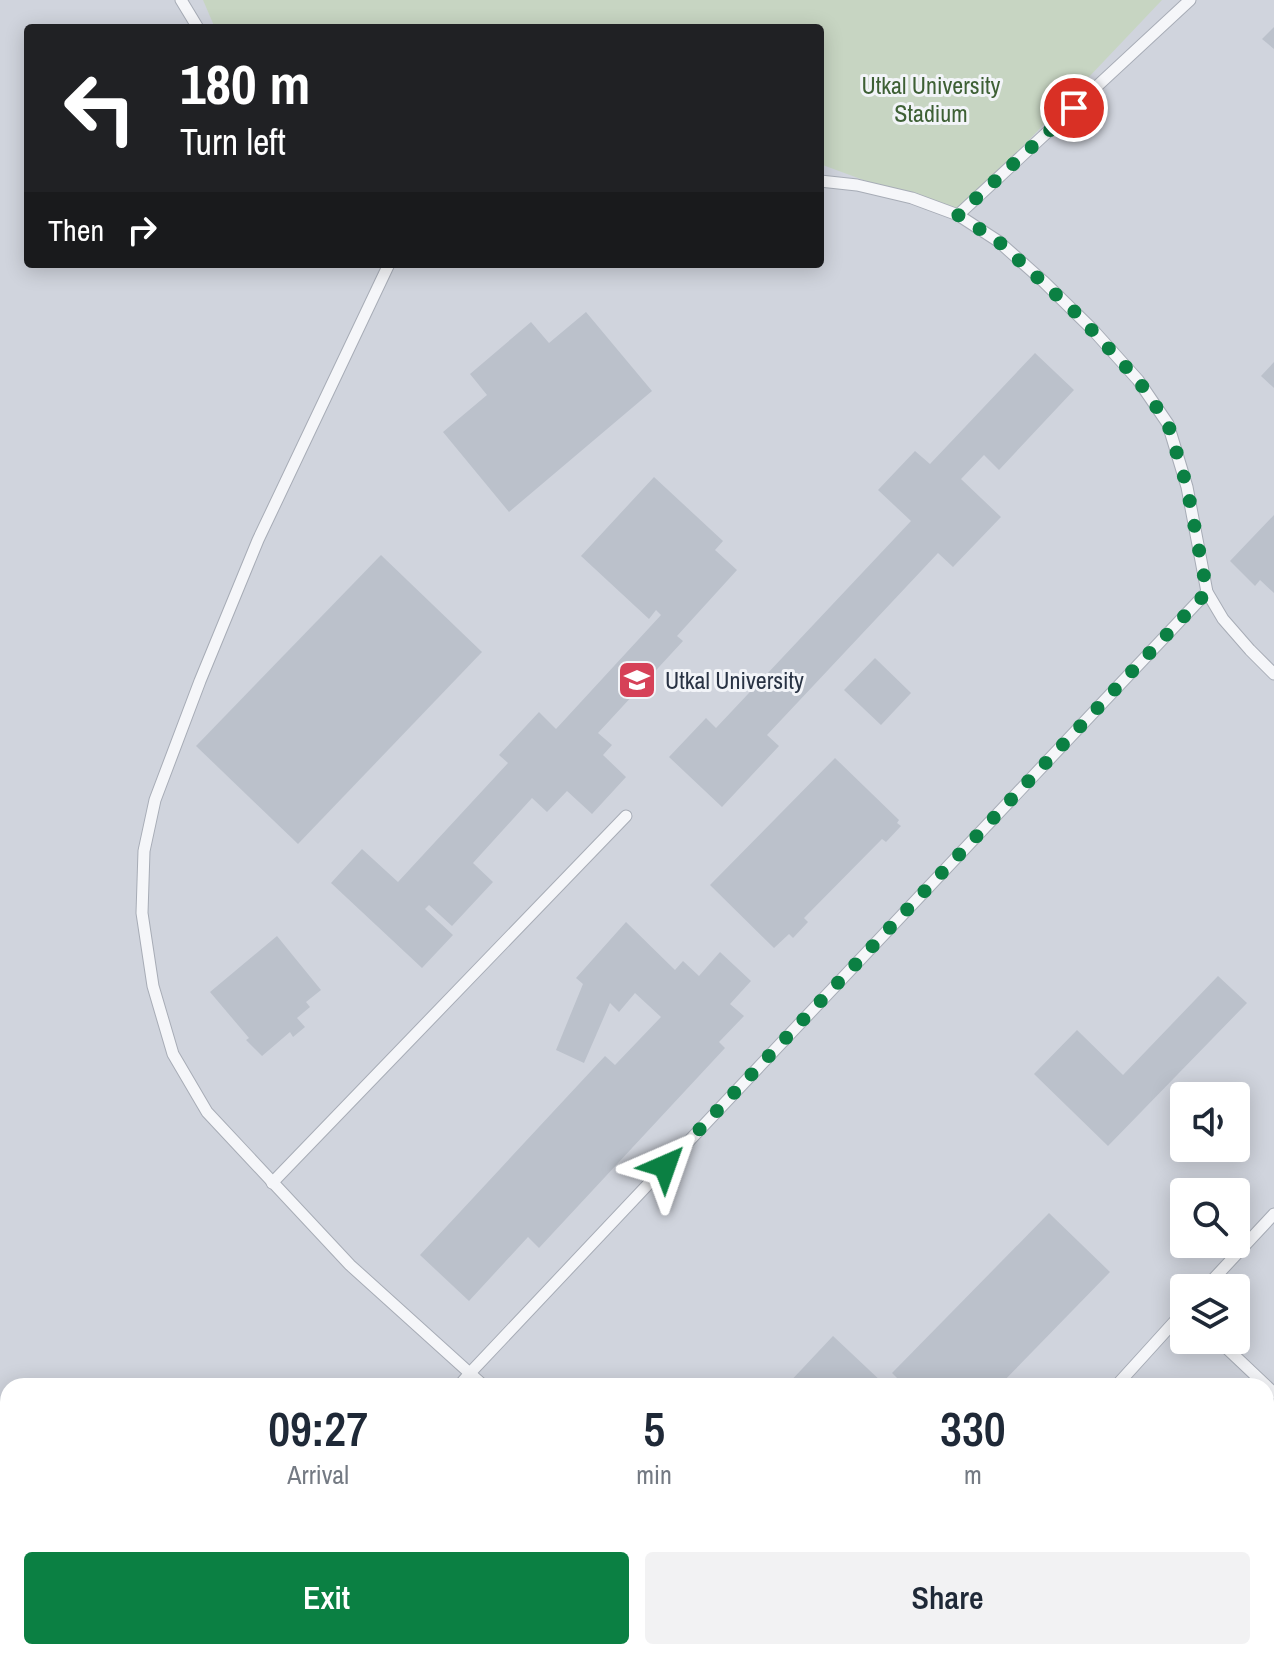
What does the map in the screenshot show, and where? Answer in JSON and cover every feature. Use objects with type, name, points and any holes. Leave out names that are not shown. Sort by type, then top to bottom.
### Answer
[{"type":"lane","points":[[181,0],[196,24]]},
{"type":"lane","points":[[958,215],[1190,0]]},
{"type":"lane","points":[[824,181],[857,185],[912,198],[958,215],[998,241],[1043,281],[1138,380],[1168,424],[1187,487],[1207,592],[1223,619],[1274,674]]},
{"type":"lane","points":[[387,268],[258,540],[200,681],[155,800],[144,851],[142,913],[153,986],[173,1054],[207,1112],[350,1265],[475,1378]]},
{"type":"lane","points":[[466,1378],[1207,592]]},
{"type":"lane","points":[[272,1183],[626,816]]},
{"type":"lane","points":[[1218,1274],[1274,1214]]},
{"type":"lane","points":[[1123,1378],[1170,1326]]},
{"type":"lane","points":[[1233,1354],[1258,1378]]},
{"type":"shaded area","name":"Utkal University","points":[[0,0],[1274,0],[1274,1378],[0,1378]]},
{"type":"green space","name":"Utkal University Stadium","points":[[203,0],[1162,0],[958,215],[824,165],[824,24],[213,24]]},
{"type":"building","points":[[1274,27],[1274,49],[1262,39]]},
{"type":"building","points":[[586,312],[652,391],[509,512],[443,432],[487,395],[470,374],[531,322],[549,343]]},
{"type":"building","points":[[1035,353],[1074,390],[999,470],[984,455],[961,479],[1001,517],[953,567],[938,553],[767,735],[779,746],[722,807],[669,757],[706,718],[716,728],[911,521],[878,490],[915,451],[930,464]]},
{"type":"building","points":[[1274,362],[1274,388],[1261,376]]},
{"type":"building","points":[[654,477],[723,541],[715,550],[737,570],[677,636],[683,641],[598,733],[612,745],[603,755],[626,777],[592,814],[567,791],[547,812],[532,798],[473,863],[493,882],[452,926],[429,905],[425,909],[453,935],[422,968],[331,883],[362,849],[398,882],[508,763],[499,755],[539,712],[556,729],[661,615],[656,610],[649,619],[581,556]]},
{"type":"building","points":[[1274,515],[1274,593],[1260,580],[1255,586],[1230,561]]},
{"type":"building","points":[[381,555],[482,652],[298,844],[196,746]]},
{"type":"building","points":[[875,658],[911,693],[881,725],[844,690]]},
{"type":"building","points":[[835,758],[899,820],[897,823],[901,826],[886,842],[882,839],[804,918],[808,922],[793,938],[789,934],[774,948],[710,885]]},
{"type":"building","points":[[626,922],[675,970],[683,961],[699,976],[720,952],[751,981],[730,1004],[744,1016],[719,1042],[725,1048],[539,1248],[528,1237],[469,1301],[420,1255],[605,1056],[615,1065],[661,1017],[635,993],[619,1012],[610,1003],[584,1063],[556,1050],[583,984],[576,978]]},
{"type":"building","points":[[277,936],[321,990],[306,1002],[310,1007],[297,1018],[305,1027],[293,1037],[290,1032],[262,1056],[210,992]]},
{"type":"building","points":[[1218,976],[1247,1003],[1108,1146],[1034,1074],[1077,1030],[1123,1075]]},
{"type":"building","points":[[1049,1213],[1110,1272],[1007,1378],[897,1378],[892,1373]]},
{"type":"building","points":[[833,1336],[878,1378],[794,1378]]},
{"type":"place","name":"Utkal University","points":[[637,680]]},
{"type":"route","points":[[665,1166],[1207,592],[1187,487],[1168,424],[1138,380],[1077,314],[998,241],[958,215],[1074,108]]}]
